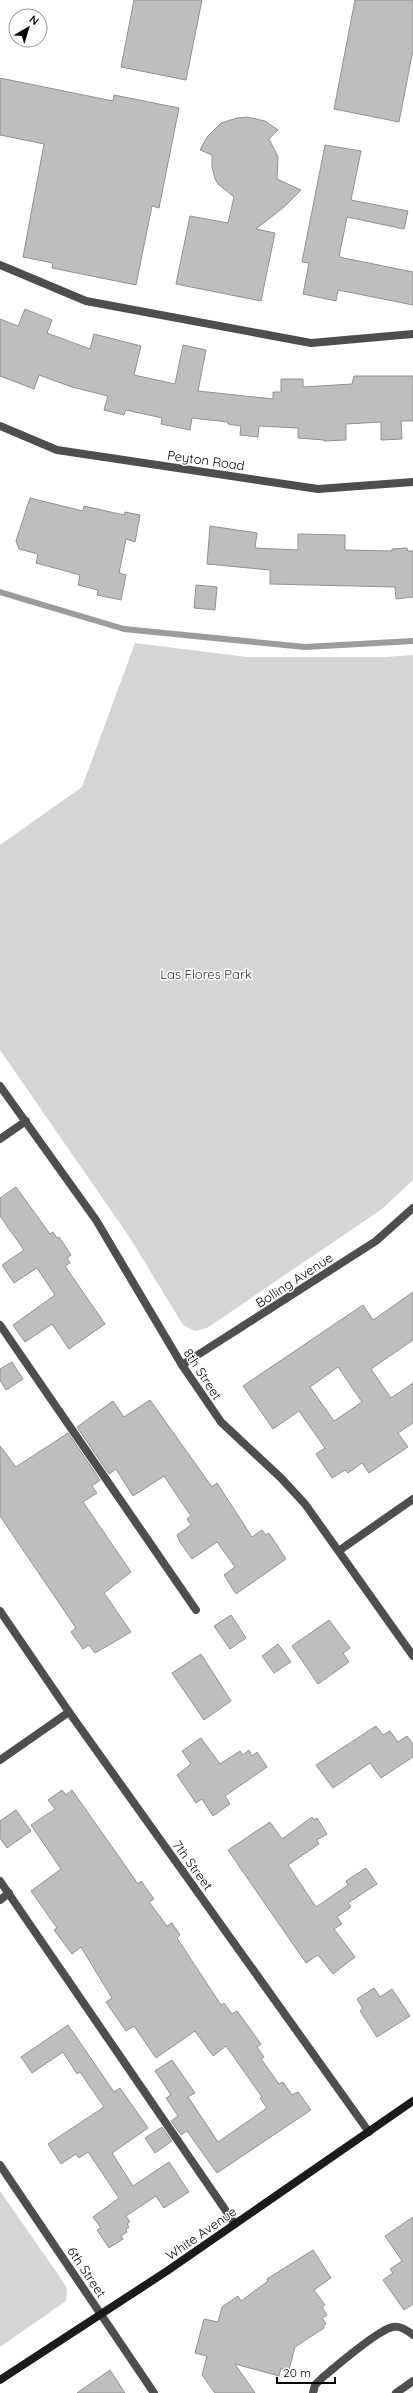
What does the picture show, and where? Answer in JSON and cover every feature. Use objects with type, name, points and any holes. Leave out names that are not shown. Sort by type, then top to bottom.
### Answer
[{"type":"main road","name":"White Avenue","points":[[0,2380],[167,2271],[413,2101]]},
{"type":"street","points":[[0,265],[86,301],[311,343],[413,334]]},
{"type":"street","name":"Peyton Road","points":[[0,426],[57,450],[318,489],[413,482]]},
{"type":"street","name":"8th Street","points":[[0,1086],[96,1220],[182,1366],[220,1422],[281,1478],[305,1504],[340,1550],[413,1656]]},
{"type":"street","points":[[0,1139],[26,1121]]},
{"type":"street","name":"Bolling Avenue","points":[[182,1366],[376,1241],[413,1208]]},
{"type":"street","points":[[0,1325],[196,1610]]},
{"type":"street","points":[[340,1550],[413,1499]]},
{"type":"street","name":"7th Street","points":[[0,1611],[69,1712],[369,2132]]},
{"type":"street","points":[[0,1760],[69,1712]]},
{"type":"street","points":[[0,1881],[235,2224]]},
{"type":"street","points":[[0,1900],[9,1894]]},
{"type":"street","name":"6th Street","points":[[0,2165],[154,2393]]},
{"type":"street","points":[[313,2393],[315,2385],[322,2378],[380,2333],[393,2326],[403,2328],[413,2335]]},
{"type":"street","points":[[396,2393],[413,2381]]},
{"type":"green space","name":"Las Flores Park","points":[[135,643],[247,657],[385,657],[413,655],[413,1180],[382,1209],[207,1328],[195,1331],[183,1325],[130,1238],[0,1050],[0,845],[82,787]]},
{"type":"green space","points":[[0,2191],[67,2289],[66,2301],[0,2347]]},
{"type":"building","points":[[134,0],[202,0],[186,80],[121,67]]},
{"type":"building","points":[[355,0],[413,0],[413,50],[399,122],[334,109]]},
{"type":"building","points":[[0,78],[113,101],[114,95],[179,108],[159,208],[152,206],[136,285],[52,268],[53,263],[23,257],[44,144],[0,135]]},
{"type":"building","points":[[247,117],[265,121],[278,130],[269,139],[278,157],[277,179],[301,190],[284,207],[256,229],[275,233],[261,301],[176,284],[190,216],[228,223],[234,197],[218,184],[215,179],[212,167],[212,155],[200,150],[207,137],[221,123],[237,118]]},
{"type":"building","points":[[325,145],[361,151],[351,200],[408,211],[404,229],[347,217],[339,257],[413,272],[413,305],[338,290],[336,301],[303,294],[309,263],[302,262]]},
{"type":"building","points":[[25,309],[52,320],[47,333],[90,349],[94,334],[141,346],[134,375],[175,384],[183,345],[206,350],[198,391],[273,399],[273,392],[281,392],[281,379],[303,379],[303,387],[352,384],[354,376],[413,376],[413,421],[401,421],[402,439],[381,440],[381,422],[346,424],[346,440],[324,441],[298,438],[298,428],[259,426],[258,437],[240,435],[241,426],[228,424],[228,422],[192,418],[190,430],[161,424],[162,418],[126,410],[124,415],[104,410],[108,396],[72,387],[39,375],[34,389],[0,376],[0,319],[18,326]]},
{"type":"building","points":[[30,498],[83,511],[84,506],[124,515],[125,512],[140,515],[135,542],[126,539],[119,573],[126,575],[121,600],[97,595],[98,590],[78,585],[80,575],[36,563],[38,554],[19,549],[16,541]]},
{"type":"building","points":[[210,526],[257,533],[255,548],[298,550],[298,534],[345,535],[345,550],[392,551],[392,549],[407,548],[408,551],[413,551],[413,597],[396,599],[395,587],[270,584],[270,570],[207,564]]},
{"type":"building","points":[[196,585],[217,587],[215,610],[194,608]]},
{"type":"building","points":[[16,1187],[50,1234],[53,1232],[57,1238],[59,1237],[71,1255],[67,1258],[70,1263],[65,1266],[105,1324],[69,1349],[52,1324],[25,1342],[13,1325],[55,1295],[37,1268],[14,1283],[2,1265],[24,1250],[0,1216],[0,1198]]},
{"type":"building","points":[[413,1292],[413,1340],[371,1369],[391,1398],[413,1383],[413,1423],[398,1433],[408,1447],[369,1473],[362,1463],[348,1473],[345,1470],[332,1478],[316,1454],[325,1448],[299,1411],[273,1429],[243,1386],[363,1305],[373,1320]],"holes":[[[338,1367],[362,1402],[334,1421],[310,1387]]]},
{"type":"building","points":[[12,1362],[23,1379],[6,1390],[0,1380],[0,1369]]},
{"type":"building","points":[[150,1400],[212,1487],[217,1483],[252,1537],[262,1530],[266,1535],[269,1533],[286,1559],[236,1594],[224,1575],[235,1567],[217,1542],[192,1559],[180,1542],[177,1535],[191,1525],[187,1519],[191,1516],[164,1476],[133,1496],[116,1469],[109,1474],[77,1427],[113,1401],[124,1417]]},
{"type":"building","points":[[68,1433],[100,1480],[92,1486],[97,1493],[83,1502],[131,1572],[104,1593],[131,1632],[95,1653],[89,1645],[83,1649],[71,1632],[76,1628],[0,1516],[0,1446],[16,1467]]},
{"type":"building","points":[[231,1615],[246,1638],[230,1649],[214,1626]]},
{"type":"building","points":[[329,1620],[350,1648],[343,1653],[349,1662],[318,1684],[292,1646]]},
{"type":"building","points":[[278,1644],[291,1662],[274,1673],[262,1656]]},
{"type":"building","points":[[201,1654],[231,1701],[204,1720],[172,1673]]},
{"type":"building","points":[[376,1726],[383,1735],[390,1731],[398,1742],[407,1736],[413,1744],[413,1757],[381,1778],[370,1763],[333,1788],[316,1765]]},
{"type":"building","points":[[201,1738],[220,1764],[240,1751],[243,1755],[249,1750],[252,1756],[257,1752],[267,1767],[225,1796],[230,1804],[213,1816],[202,1799],[196,1803],[177,1775],[191,1764],[182,1751]]},
{"type":"building","points":[[62,1790],[66,1795],[72,1790],[138,1884],[141,1881],[154,1899],[149,1902],[167,1926],[172,1923],[180,1935],[177,1938],[221,2005],[224,2003],[232,2014],[237,2011],[261,2044],[257,2047],[264,2057],[261,2059],[279,2084],[283,2082],[292,2095],[298,2092],[311,2110],[217,2173],[187,2131],[181,2135],[171,2121],[178,2116],[166,2098],[171,2095],[155,2071],[172,2060],[195,2093],[188,2097],[218,2142],[267,2108],[260,2098],[262,2097],[226,2046],[213,2056],[195,2031],[156,2058],[134,2026],[126,2031],[106,2002],[112,1998],[81,1947],[72,1954],[54,1930],[57,1928],[31,1891],[61,1869],[31,1825],[55,1809],[48,1800]]},
{"type":"building","points":[[16,1810],[31,1831],[7,1848],[0,1838],[0,1821]]},
{"type":"building","points":[[312,1817],[314,1820],[317,1818],[327,1834],[317,1840],[319,1844],[288,1865],[316,1907],[348,1885],[346,1881],[366,1868],[377,1884],[348,1903],[351,1907],[337,1917],[342,1924],[334,1929],[355,1957],[333,1974],[318,1955],[306,1963],[228,1850],[270,1822],[282,1839]]},
{"type":"building","points":[[374,1988],[380,1997],[392,1989],[410,2016],[377,2037],[360,2011],[363,2009],[357,1999]]},
{"type":"building","points":[[68,2025],[114,2092],[120,2088],[148,2128],[112,2153],[133,2186],[169,2162],[189,2192],[164,2208],[156,2196],[126,2216],[130,2222],[127,2224],[129,2227],[126,2230],[127,2232],[121,2236],[123,2239],[109,2248],[97,2230],[101,2228],[93,2217],[119,2198],[88,2152],[79,2158],[76,2154],[61,2164],[48,2144],[104,2107],[80,2072],[77,2074],[63,2052],[32,2073],[21,2057]]},
{"type":"building","points":[[162,2127],[172,2141],[155,2153],[145,2138]]},
{"type":"building","points":[[413,2217],[413,2304],[404,2310],[383,2280],[393,2273],[390,2269],[402,2261],[385,2236]]},
{"type":"building","points":[[313,2250],[331,2278],[314,2290],[325,2305],[322,2307],[327,2315],[322,2318],[326,2324],[323,2326],[324,2328],[295,2347],[289,2370],[281,2368],[279,2376],[235,2364],[255,2393],[215,2393],[202,2375],[207,2356],[195,2353],[204,2319],[218,2322],[222,2307],[238,2296],[241,2301],[268,2281],[267,2279]]},
{"type":"building","points":[[110,2370],[125,2393],[77,2393]]},
{"type":"waterway","points":[[0,592],[124,629],[305,647],[413,641]]}]
